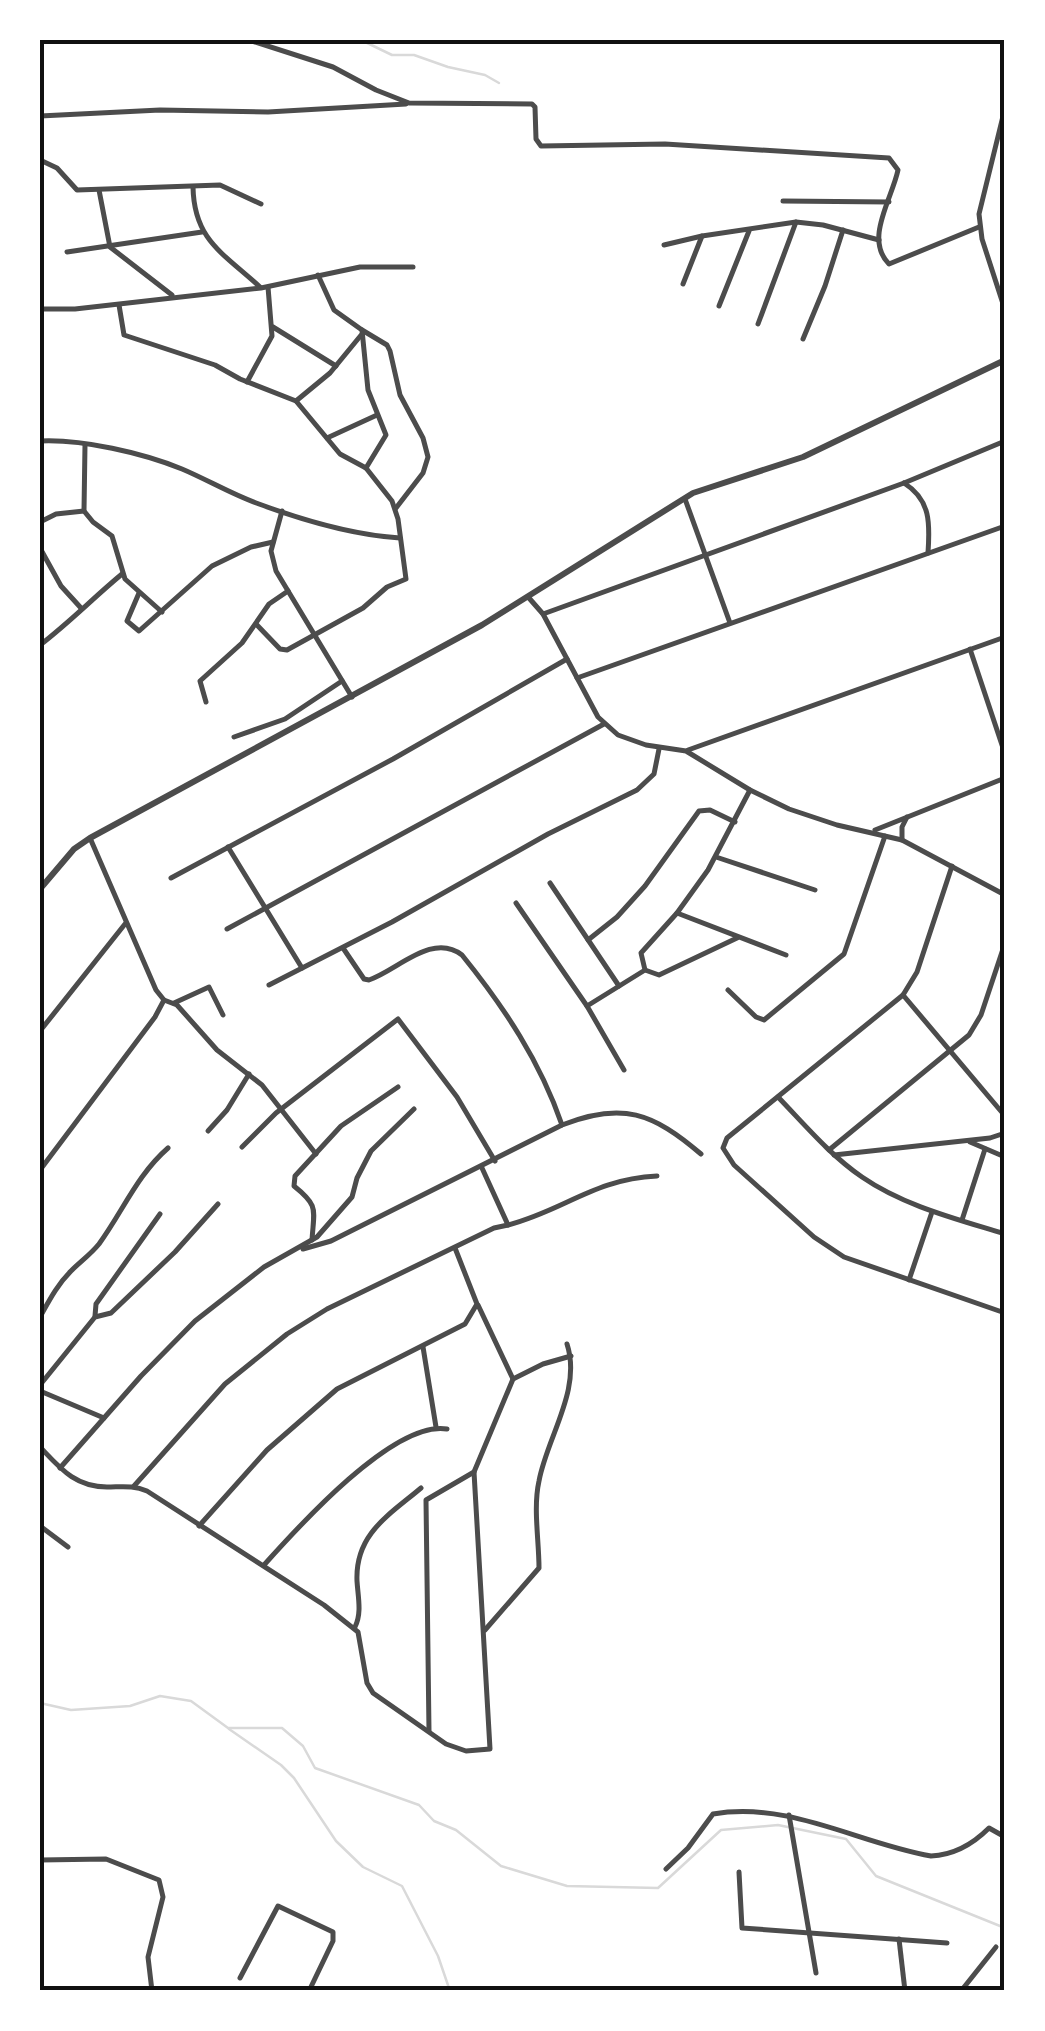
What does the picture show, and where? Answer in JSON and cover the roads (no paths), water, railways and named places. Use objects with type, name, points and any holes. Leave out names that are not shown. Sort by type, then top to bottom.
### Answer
[{"type":"street","points":[[250,40],[344,71],[409,104]]},
{"type":"street","points":[[384,105],[385,94]]},
{"type":"street","points":[[40,116],[528,103],[535,107],[537,143],[544,147],[665,144],[885,157],[898,170],[879,240],[884,260],[893,264],[979,227]]},
{"type":"street","points":[[1005,108],[980,203],[979,227],[1005,310]]},
{"type":"street","points":[[40,160],[57,168],[76,190],[228,187],[261,204]]},
{"type":"street","points":[[193,186],[194,213],[202,232],[264,288],[273,327],[270,343],[247,382]]},
{"type":"street","points":[[100,190],[110,247],[175,297]]},
{"type":"street","points":[[783,201],[888,202]]},
{"type":"street","points":[[664,245],[796,222],[879,240]]},
{"type":"street","points":[[758,324],[796,222]]},
{"type":"street","points":[[803,339],[826,286],[843,230]]},
{"type":"street","points":[[720,306],[749,231]]},
{"type":"street","points":[[67,252],[202,232]]},
{"type":"street","points":[[682,284],[702,236]]},
{"type":"street","points":[[40,309],[119,305],[264,288],[360,266],[413,267]]},
{"type":"street","points":[[318,275],[334,310],[390,350],[400,395],[426,447],[427,466],[396,508]]},
{"type":"street","points":[[119,305],[122,334],[216,365],[296,402],[340,454],[366,468],[396,508],[406,579],[388,587],[363,608],[283,650],[256,624]]},
{"type":"street","points":[[273,327],[336,366]]},
{"type":"street","points":[[296,402],[336,366],[362,332]]},
{"type":"street","points":[[362,332],[368,390],[386,438],[366,468]]},
{"type":"street","points":[[40,889],[70,853],[90,838],[529,598],[685,498],[708,486],[780,467],[1005,360]]},
{"type":"street","points":[[327,438],[377,415]]},
{"type":"street","points":[[542,614],[904,483],[1005,440]]},
{"type":"street","points":[[40,442],[85,445],[149,457],[282,512],[352,532],[400,538]]},
{"type":"street","points":[[85,445],[84,510],[114,538],[122,574],[162,612]]},
{"type":"street","points":[[904,483],[920,496],[928,513],[928,553]]},
{"type":"street","points":[[685,498],[730,623]]},
{"type":"street","points":[[40,522],[56,514],[84,510]]},
{"type":"street","points":[[282,512],[273,542],[273,562],[352,697]]},
{"type":"street","points":[[576,678],[1005,526]]},
{"type":"street","points":[[138,593],[127,619],[128,625],[142,630],[212,566],[273,542]]},
{"type":"street","points":[[40,548],[61,586],[81,608]]},
{"type":"street","points":[[40,646],[122,574]]},
{"type":"street","points":[[206,702],[200,681],[242,644],[269,604],[288,590]]},
{"type":"street","points":[[529,598],[604,724],[631,741],[659,748],[686,750],[1005,636]]},
{"type":"street","points":[[970,649],[1005,754]]},
{"type":"street","points":[[171,878],[393,759],[567,659]]},
{"type":"street","points":[[234,737],[285,719],[342,681]]},
{"type":"street","points":[[226,929],[604,724]]},
{"type":"street","points":[[269,986],[636,790],[654,774],[659,748]]},
{"type":"street","points":[[686,750],[750,790],[806,816],[902,840],[1005,895]]},
{"type":"street","points":[[873,832],[908,814],[1005,778]]},
{"type":"street","points":[[645,970],[641,953],[677,913],[716,857],[750,790]]},
{"type":"street","points":[[588,940],[617,917],[644,886],[699,812],[710,810],[735,822]]},
{"type":"street","points":[[902,840],[908,814]]},
{"type":"street","points":[[728,990],[764,1020],[837,962],[850,945],[886,836]]},
{"type":"street","points":[[90,838],[156,990],[164,1000],[174,1003],[217,1050],[271,1095],[316,1154]]},
{"type":"street","points":[[228,848],[302,968]]},
{"type":"street","points":[[716,857],[815,890]]},
{"type":"street","points":[[952,866],[917,972],[903,995],[724,1143],[725,1155],[823,1245],[844,1257],[1005,1313]]},
{"type":"street","points":[[550,883],[619,986]]},
{"type":"street","points":[[516,903],[587,1006],[624,1070]]},
{"type":"street","points":[[677,913],[786,956]]},
{"type":"street","points":[[40,1031],[126,923]]},
{"type":"street","points":[[587,1006],[645,970],[660,974],[739,937]]},
{"type":"street","points":[[832,1152],[952,1052],[978,1023],[1005,942]]},
{"type":"street","points":[[343,948],[364,979],[369,980],[437,947],[450,948],[462,955],[514,1026],[546,1084],[562,1125]]},
{"type":"street","points":[[174,1003],[209,987],[223,1014]]},
{"type":"street","points":[[903,995],[1005,1116]]},
{"type":"street","points":[[40,1170],[156,1017],[164,1000]]},
{"type":"street","points":[[242,1147],[281,1109],[398,1020],[457,1097],[495,1161]]},
{"type":"street","points":[[208,1131],[227,1110],[249,1074]]},
{"type":"street","points":[[312,1240],[314,1204],[293,1182],[352,1118],[398,1087]]},
{"type":"street","points":[[778,1097],[832,1152],[864,1178],[932,1211],[1005,1234]]},
{"type":"street","points":[[60,1468],[195,1321],[262,1268],[312,1240],[352,1197],[356,1178],[371,1151],[414,1109]]},
{"type":"street","points":[[300,1249],[331,1242],[562,1125],[615,1111],[635,1113],[669,1129],[701,1154]]},
{"type":"street","points":[[832,1152],[967,1140],[1005,1132]]},
{"type":"street","points":[[967,1140],[1005,1156]]},
{"type":"street","points":[[40,1317],[52,1294],[98,1246],[123,1203],[153,1161],[168,1148]]},
{"type":"street","points":[[962,1220],[984,1150]]},
{"type":"street","points":[[482,1168],[508,1225]]},
{"type":"street","points":[[134,1486],[225,1384],[286,1334],[327,1309],[494,1228],[548,1212],[603,1184],[657,1176]]},
{"type":"street","points":[[95,1317],[112,1314],[218,1204]]},
{"type":"street","points":[[909,1280],[932,1211]]},
{"type":"street","points":[[104,1418],[40,1388],[95,1317],[96,1304],[160,1214]]},
{"type":"street","points":[[455,1248],[513,1379]]},
{"type":"street","points":[[199,1526],[309,1410],[345,1384],[462,1327],[477,1304]]},
{"type":"street","points":[[483,1633],[539,1568],[538,1484],[562,1412],[571,1356],[567,1344]]},
{"type":"street","points":[[423,1347],[436,1427]]},
{"type":"street","points":[[40,1447],[72,1479],[94,1486],[134,1486],[154,1495],[324,1605],[355,1628],[369,1688],[446,1744],[466,1752],[490,1749],[474,1472],[513,1379],[542,1364],[571,1356]]},
{"type":"street","points":[[264,1565],[314,1511],[364,1466],[436,1427],[447,1428]]},
{"type":"street","points":[[429,1731],[426,1500],[474,1472]]},
{"type":"street","points":[[355,1628],[360,1616],[357,1559],[366,1538],[421,1488]]},
{"type":"street","points":[[40,1526],[68,1548]]},
{"type":"street","points":[[666,1869],[714,1814],[753,1810],[931,1856],[949,1854],[977,1841],[989,1828],[1005,1837]]},
{"type":"street","points":[[789,1819],[816,1972]]},
{"type":"street","points":[[40,1860],[106,1859],[159,1880],[163,1897],[148,1957],[152,1991]]},
{"type":"street","points":[[739,1872],[742,1928],[946,1943]]},
{"type":"street","points":[[240,1978],[278,1906],[333,1932],[333,1942],[309,1991]]},
{"type":"street","points":[[899,1939],[904,1991]]},
{"type":"street","points":[[961,1991],[996,1948]]},
{"type":"waterway","points":[[361,40],[392,55],[414,55],[485,75],[499,83]]},
{"type":"waterway","points":[[40,1703],[71,1710],[130,1706],[160,1696],[191,1701],[228,1728],[282,1728],[303,1746],[315,1768],[419,1805],[434,1821],[456,1830],[501,1866],[567,1886],[658,1888],[721,1830],[778,1825],[846,1839],[876,1876],[1005,1928]]},
{"type":"waterway","points":[[229,1729],[294,1778],[336,1841],[363,1867],[402,1886],[438,1956],[450,1991]]}]
